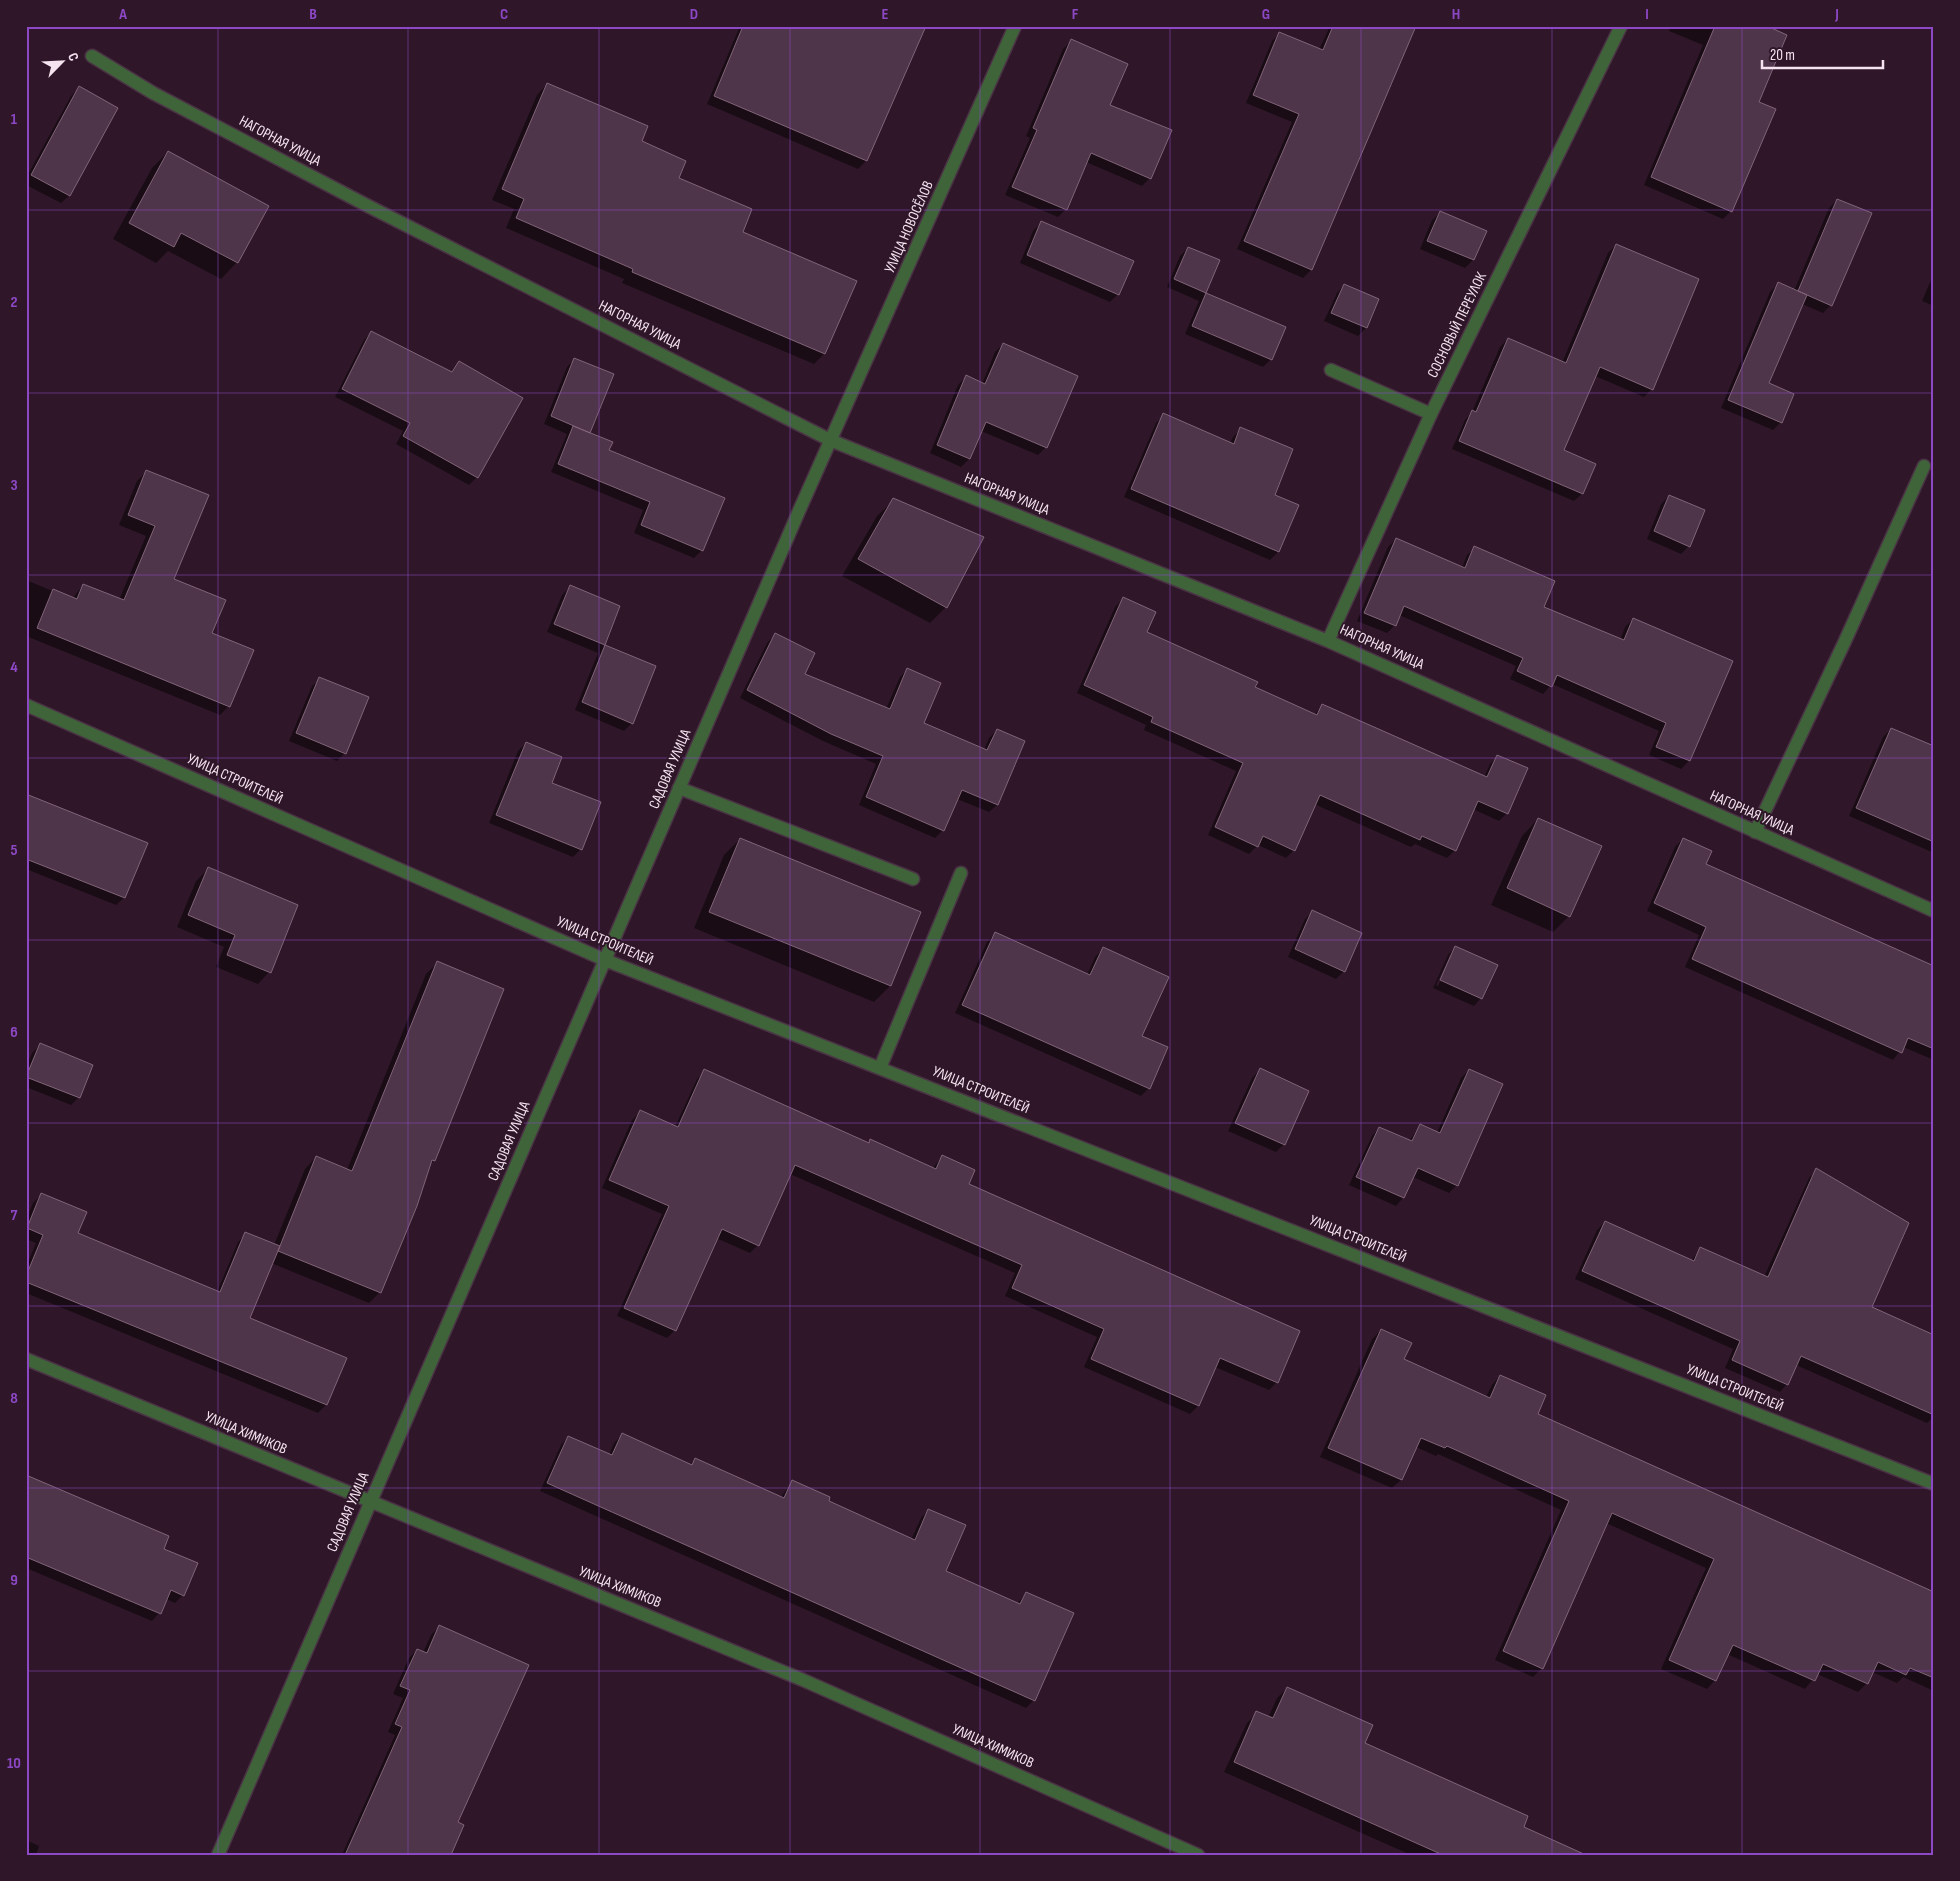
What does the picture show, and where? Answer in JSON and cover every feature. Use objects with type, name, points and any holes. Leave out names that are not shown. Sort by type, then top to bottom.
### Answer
[{"type":"street","name":"УЛИЦА НОВОСЁЛОВ","points":[[830,440],[1015,26]]},
{"type":"street","name":"СОСНОВЫЙ ПЕРЕУЛОК","points":[[1328,641],[1431,414],[1621,26]]},
{"type":"street","name":"НАГОРНАЯ УЛИЦА","points":[[92,56],[153,93],[370,206],[830,440],[1328,641],[1934,910]]},
{"type":"street","points":[[1331,370],[1431,414]]},
{"type":"street","name":"САДОВАЯ УЛИЦА","points":[[218,1855],[830,440]]},
{"type":"street","points":[[1755,832],[1845,642],[1924,466]]},
{"type":"street","name":"УЛИЦА СТРОИТЕЛЕЙ","points":[[26,704],[605,960],[1934,1484]]},
{"type":"street","points":[[679,788],[913,879]]},
{"type":"street","points":[[880,1068],[961,873]]},
{"type":"street","name":"УЛИЦА ХИМИКОВ","points":[[26,1359],[803,1680],[1198,1855]]},
{"type":"building","points":[[743,26],[926,26],[867,161],[714,96]]},
{"type":"building","points":[[1333,26],[1416,26],[1312,270],[1244,241],[1299,114],[1253,95],[1279,32],[1323,50]]},
{"type":"building","points":[[1715,26],[1767,26],[1787,35],[1759,102],[1776,109],[1732,212],[1651,177]]},
{"type":"building","points":[[1071,39],[1128,64],[1110,105],[1172,130],[1151,179],[1091,153],[1067,210],[1012,187],[1037,130],[1033,128]]},
{"type":"building","points":[[547,83],[648,126],[642,141],[686,161],[679,178],[752,209],[743,232],[857,281],[825,354],[632,272],[633,269],[516,218],[524,199],[502,189]]},
{"type":"building","points":[[79,86],[118,108],[70,196],[31,175]]},
{"type":"building","points":[[168,151],[269,206],[238,263],[181,233],[174,247],[129,223]]},
{"type":"building","points":[[1837,199],[1872,213],[1832,306],[1798,291]]},
{"type":"building","points":[[1440,211],[1487,231],[1474,260],[1427,241]]},
{"type":"building","points":[[1041,221],[1134,261],[1119,295],[1027,255]]},
{"type":"building","points":[[1616,244],[1699,279],[1653,390],[1600,367],[1564,450],[1596,464],[1583,494],[1459,441],[1472,410],[1476,412],[1508,338],[1566,363]]},
{"type":"building","points":[[1188,247],[1220,260],[1206,293],[1174,279]]},
{"type":"building","points":[[1778,282],[1807,295],[1769,383],[1794,394],[1782,423],[1728,400]]},
{"type":"building","points":[[1344,284],[1379,299],[1367,328],[1331,313]]},
{"type":"building","points":[[1206,293],[1286,327],[1272,360],[1192,326]]},
{"type":"building","points":[[371,331],[452,372],[459,361],[523,398],[478,478],[403,436],[410,423],[342,389]]},
{"type":"building","points":[[1003,343],[1078,376],[1047,448],[986,422],[970,459],[937,445],[966,375],[985,384]]},
{"type":"building","points":[[574,358],[614,374],[590,433],[551,416]]},
{"type":"building","points":[[1163,413],[1234,444],[1240,427],[1293,449],[1275,495],[1299,505],[1279,552],[1131,489]]},
{"type":"building","points":[[573,426],[613,442],[609,450],[725,498],[703,551],[641,525],[650,502],[558,464]]},
{"type":"building","points":[[146,470],[209,495],[174,579],[226,600],[212,633],[254,650],[230,707],[37,628],[53,589],[77,599],[83,584],[124,600],[155,526],[128,515]]},
{"type":"building","points":[[1669,495],[1705,510],[1690,547],[1654,531]]},
{"type":"building","points":[[893,498],[984,537],[947,608],[858,559]]},
{"type":"building","points":[[1396,538],[1465,568],[1474,546],[1555,581],[1544,607],[1624,640],[1633,618],[1733,661],[1690,761],[1656,747],[1666,723],[1557,675],[1552,687],[1517,671],[1523,658],[1404,606],[1396,626],[1364,613]]},
{"type":"building","points":[[570,585],[620,606],[605,645],[554,624]]},
{"type":"building","points":[[1123,597],[1156,612],[1147,632],[1258,682],[1255,687],[1317,715],[1322,704],[1487,777],[1497,755],[1528,768],[1508,814],[1478,801],[1456,851],[1422,836],[1420,840],[1320,795],[1295,851],[1263,836],[1258,847],[1215,827],[1243,763],[1151,722],[1153,717],[1084,685]]},
{"type":"building","points":[[775,633],[815,653],[805,674],[890,709],[907,668],[941,683],[924,723],[987,750],[997,729],[1025,741],[998,805],[962,790],[944,831],[866,797],[883,756],[831,734],[747,690]]},
{"type":"building","points":[[605,645],[656,666],[633,724],[582,702]]},
{"type":"building","points":[[319,677],[369,697],[346,754],[296,733]]},
{"type":"building","points":[[1891,728],[1934,746],[1934,842],[1856,808]]},
{"type":"building","points":[[526,742],[562,757],[552,783],[601,802],[582,850],[496,815]]},
{"type":"building","points":[[26,794],[148,843],[125,898],[26,859]]},
{"type":"building","points":[[1538,818],[1602,846],[1570,917],[1507,888]]},
{"type":"building","points":[[740,838],[921,912],[891,986],[709,912]]},
{"type":"building","points":[[1683,838],[1712,851],[1706,864],[1934,966],[1934,1049],[1908,1038],[1902,1053],[1692,959],[1706,927],[1654,903]]},
{"type":"building","points":[[208,867],[298,905],[271,973],[227,955],[235,935],[188,915]]},
{"type":"building","points":[[1312,910],[1362,933],[1345,972],[1295,949]]},
{"type":"building","points":[[995,932],[1090,975],[1103,947],[1169,977],[1142,1036],[1168,1047],[1150,1089],[962,1005]]},
{"type":"building","points":[[1455,946],[1498,965],[1482,999],[1440,980]]},
{"type":"building","points":[[437,961],[504,989],[435,1161],[432,1160],[417,1206],[381,1293],[278,1251],[316,1156],[352,1171]]},
{"type":"building","points":[[40,1043],[93,1065],[80,1098],[26,1077]]},
{"type":"building","points":[[1260,1068],[1309,1091],[1285,1145],[1235,1123]]},
{"type":"building","points":[[704,1069],[869,1143],[870,1139],[936,1169],[942,1155],[975,1170],[969,1184],[1300,1331],[1278,1383],[1220,1358],[1199,1406],[1091,1359],[1104,1329],[1012,1288],[1022,1265],[795,1165],[759,1246],[722,1229],[676,1331],[624,1308],[669,1206],[609,1180],[640,1110],[678,1127]]},
{"type":"building","points":[[1469,1069],[1503,1084],[1458,1186],[1418,1168],[1404,1198],[1356,1177],[1379,1127],[1412,1141],[1420,1124],[1440,1133]]},
{"type":"building","points":[[1816,1168],[1909,1223],[1872,1307],[1934,1335],[1934,1415],[1801,1356],[1788,1385],[1732,1360],[1740,1341],[1582,1271],[1605,1221],[1694,1261],[1700,1247],[1768,1277]]},
{"type":"building","points":[[41,1193],[87,1212],[78,1233],[220,1292],[245,1232],[280,1246],[250,1318],[347,1358],[327,1405],[26,1282],[26,1276],[43,1235],[27,1228]]},
{"type":"building","points":[[1381,1329],[1412,1343],[1404,1359],[1490,1398],[1500,1375],[1546,1395],[1538,1414],[1934,1592],[1934,1678],[1910,1668],[1906,1675],[1878,1662],[1868,1684],[1823,1664],[1815,1681],[1733,1645],[1716,1681],[1669,1660],[1714,1559],[1612,1513],[1543,1669],[1503,1651],[1569,1501],[1447,1446],[1445,1448],[1421,1438],[1402,1480],[1328,1448]]},
{"type":"building","points":[[622,1433],[692,1465],[695,1458],[784,1498],[792,1480],[830,1497],[829,1501],[915,1540],[928,1509],[966,1525],[946,1571],[1020,1604],[1026,1592],[1074,1613],[1035,1701],[547,1483],[568,1436],[612,1455]]},
{"type":"building","points":[[26,1475],[169,1536],[164,1549],[198,1563],[184,1596],[171,1590],[161,1614],[26,1557]]},
{"type":"building","points":[[439,1625],[529,1665],[458,1822],[464,1825],[451,1855],[345,1855],[402,1727],[395,1724],[410,1690],[400,1686],[417,1649],[427,1653]]},
{"type":"building","points":[[1287,1687],[1373,1725],[1365,1743],[1528,1816],[1524,1827],[1586,1855],[1443,1855],[1234,1762],[1256,1711],[1273,1718]]}]
